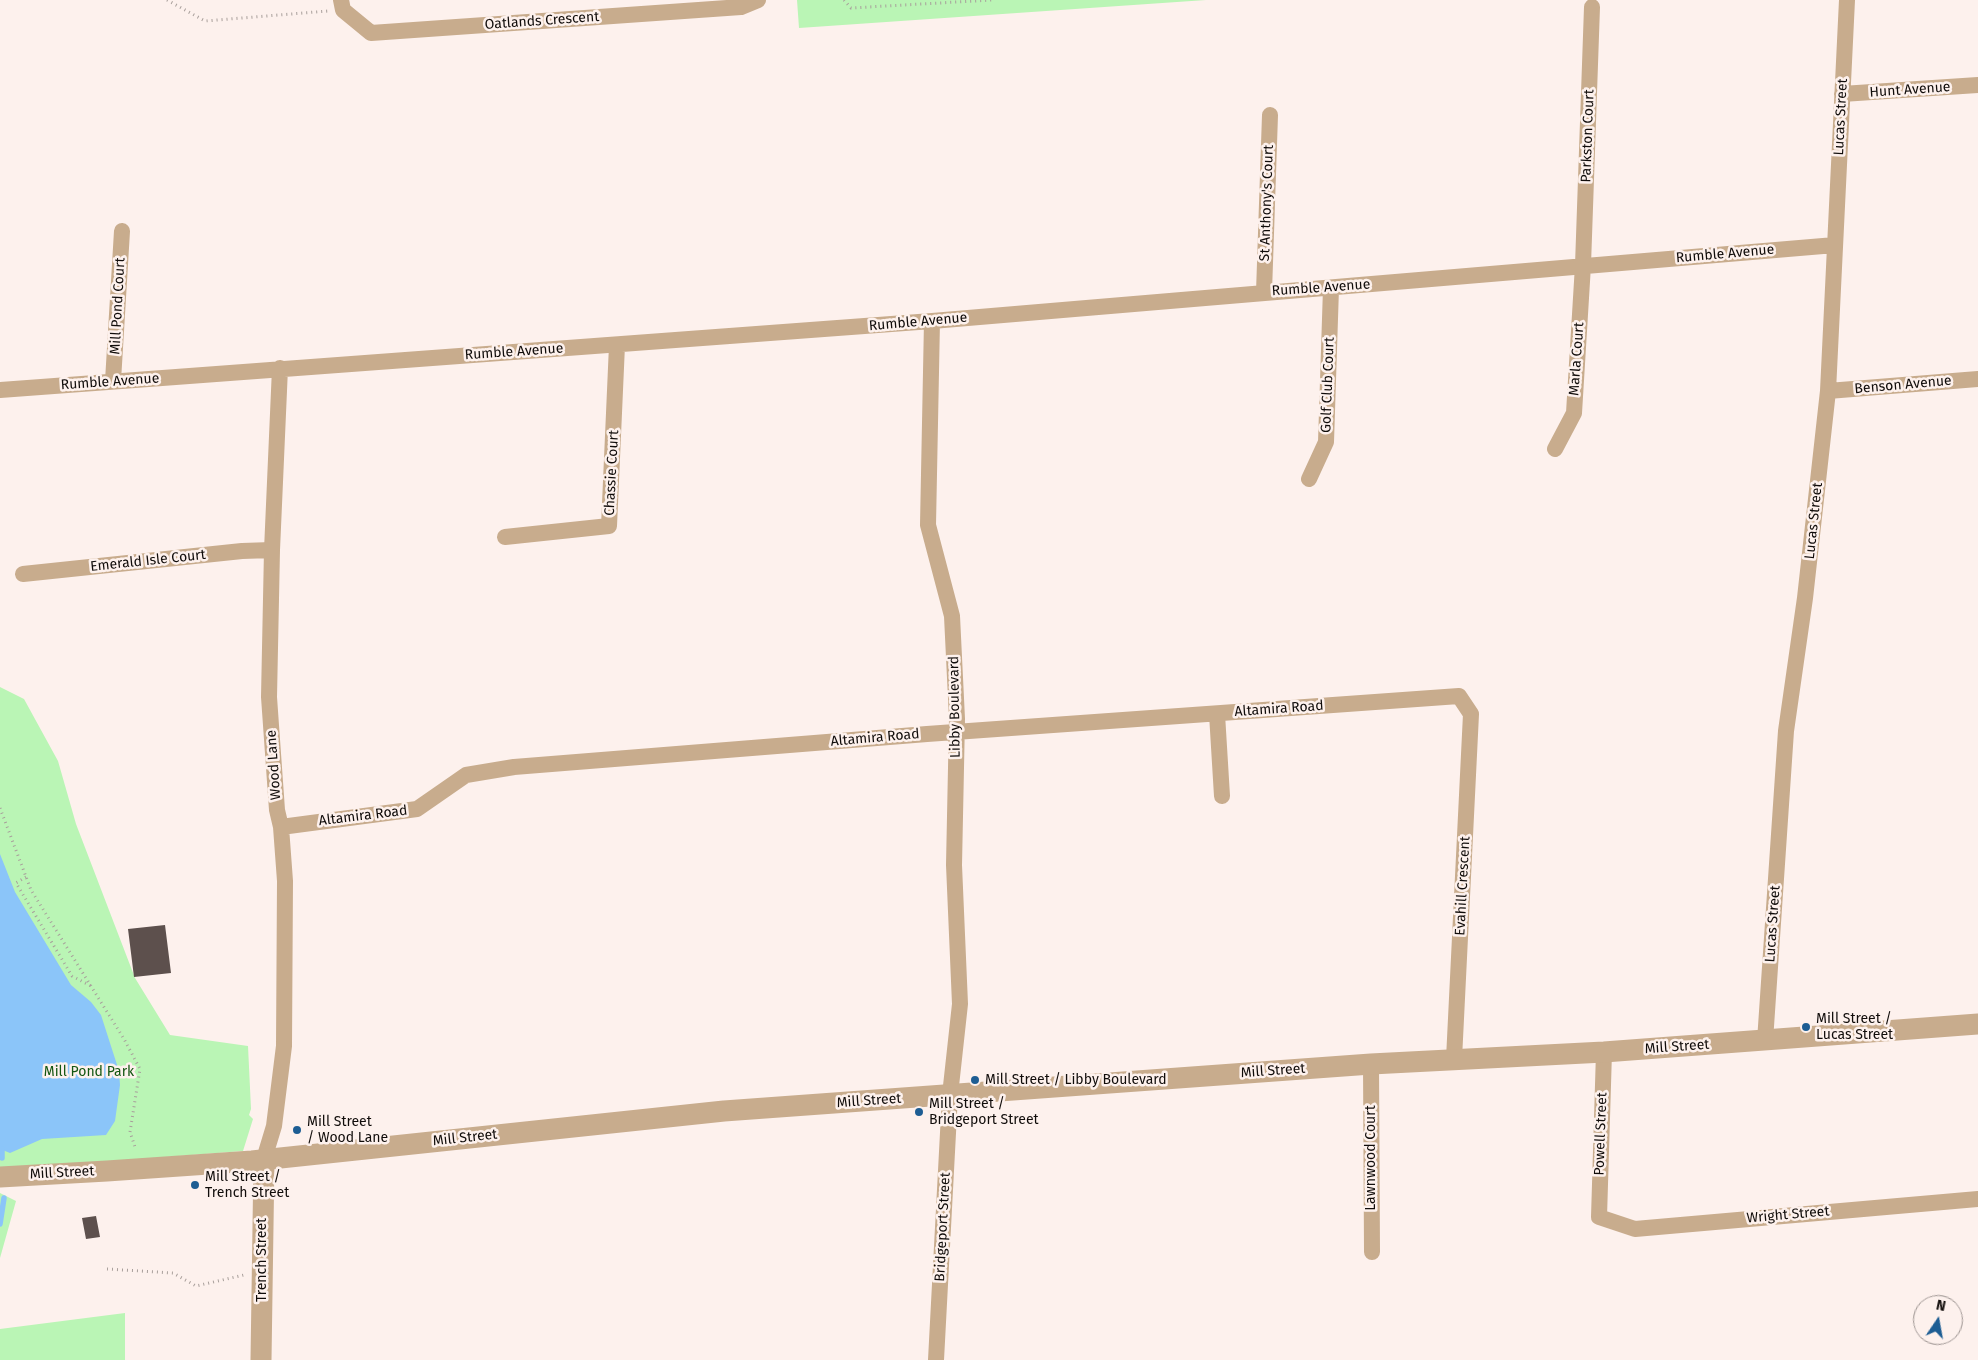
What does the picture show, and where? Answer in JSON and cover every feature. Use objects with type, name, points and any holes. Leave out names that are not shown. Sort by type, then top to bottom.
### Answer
[{"type":"street","name":"Oatlands Crescent","points":[[342,5],[371,33],[741,7],[758,0]]},
{"type":"street","name":"Lucas Street","points":[[1765,1040],[1786,731],[1805,598],[1828,391],[1847,0]]},
{"type":"street","name":"Parkston Court","points":[[1583,266],[1592,7]]},
{"type":"street","name":"Hunt Avenue","points":[[1842,94],[1978,85]]},
{"type":"street","name":"St Anthony's Court","points":[[1264,292],[1270,115]]},
{"type":"street","name":"Mill Pond Court","points":[[114,381],[122,231]]},
{"type":"street","name":"Rumble Avenue","points":[[0,390],[932,321],[1835,245]]},
{"type":"street","name":"Marla Court","points":[[1555,449],[1574,414],[1583,266]]},
{"type":"street","name":"Golf Club Court","points":[[1309,479],[1326,442],[1331,288]]},
{"type":"street","name":"Libby Boulevard","points":[[932,321],[928,525],[952,616],[957,732],[954,865],[960,1004],[950,1095]]},
{"type":"street","name":"Chassie Court","points":[[505,538],[609,526],[617,345]]},
{"type":"street","name":"Wood Lane","points":[[264,1160],[274,1126],[284,1046],[285,881],[281,827],[277,810],[269,697],[272,550],[280,368]]},
{"type":"street","name":"Benson Avenue","points":[[1828,391],[1978,378]]},
{"type":"street","name":"Emerald Isle Court","points":[[23,574],[242,551],[272,550]]},
{"type":"street","name":"Altamira Road","points":[[281,827],[417,809],[466,775],[514,767],[957,732],[1459,696],[1471,714]]},
{"type":"street","points":[[1217,714],[1222,796]]},
{"type":"street","name":"Evahill Crescent","points":[[1454,1059],[1471,714]]},
{"type":"street","name":"Mill Street","points":[[0,1176],[264,1160],[724,1111],[1371,1064],[1604,1052],[1978,1024]]},
{"type":"street","name":"Powell Street","points":[[1599,1216],[1604,1052]]},
{"type":"street","name":"Lawnwood Court","points":[[1371,1064],[1372,1252]]},
{"type":"street","name":"Bridgeport Street","points":[[936,1360],[950,1095]]},
{"type":"street","name":"Trench Street","points":[[261,1360],[264,1160]]},
{"type":"street","name":"Wright Street","points":[[1599,1216],[1635,1229],[1978,1199]]},
{"type":"path","points":[[167,0],[205,21],[342,5]]},
{"type":"path","points":[[844,0],[850,8],[992,0]]},
{"type":"path","points":[[0,808],[31,890],[124,1039],[140,1069],[130,1132],[137,1153]]},
{"type":"path","points":[[26,877],[16,883],[21,892],[72,976],[91,986]]},
{"type":"path","points":[[107,1269],[173,1273],[196,1286],[251,1273]]},
{"type":"green space","points":[[797,0],[1206,0],[799,28]]},
{"type":"green space","name":"Mill Pond Park","points":[[0,687],[24,699],[58,761],[76,824],[135,978],[170,1035],[248,1046],[251,1109],[249,1115],[253,1119],[243,1151],[0,1170]]},
{"type":"green space","points":[[0,1193],[16,1201],[0,1258]]},
{"type":"green space","points":[[125,1313],[125,1360],[0,1360],[0,1329]]},
{"type":"water","points":[[0,854],[15,892],[71,985],[91,1002],[101,1015],[119,1071],[120,1085],[115,1121],[106,1135],[42,1139],[10,1153],[0,1149]]},
{"type":"building","points":[[165,925],[171,973],[134,977],[128,929]]},
{"type":"building","points":[[96,1216],[100,1237],[86,1239],[82,1218]]},
{"type":"waterway","points":[[2,1149],[2,1158]]},
{"type":"waterway","points":[[0,1224],[4,1198]]},
{"type":"place","name":"Mill Street / Lucas Street","points":[[1806,1027]]},
{"type":"place","name":"Mill Street / Libby Boulevard","points":[[975,1080]]},
{"type":"place","name":"Mill Street / Bridgeport Street","points":[[919,1112]]},
{"type":"place","name":"Mill Street / Wood Lane","points":[[297,1130]]},
{"type":"place","name":"Mill Street / Trench Street","points":[[195,1185]]}]
